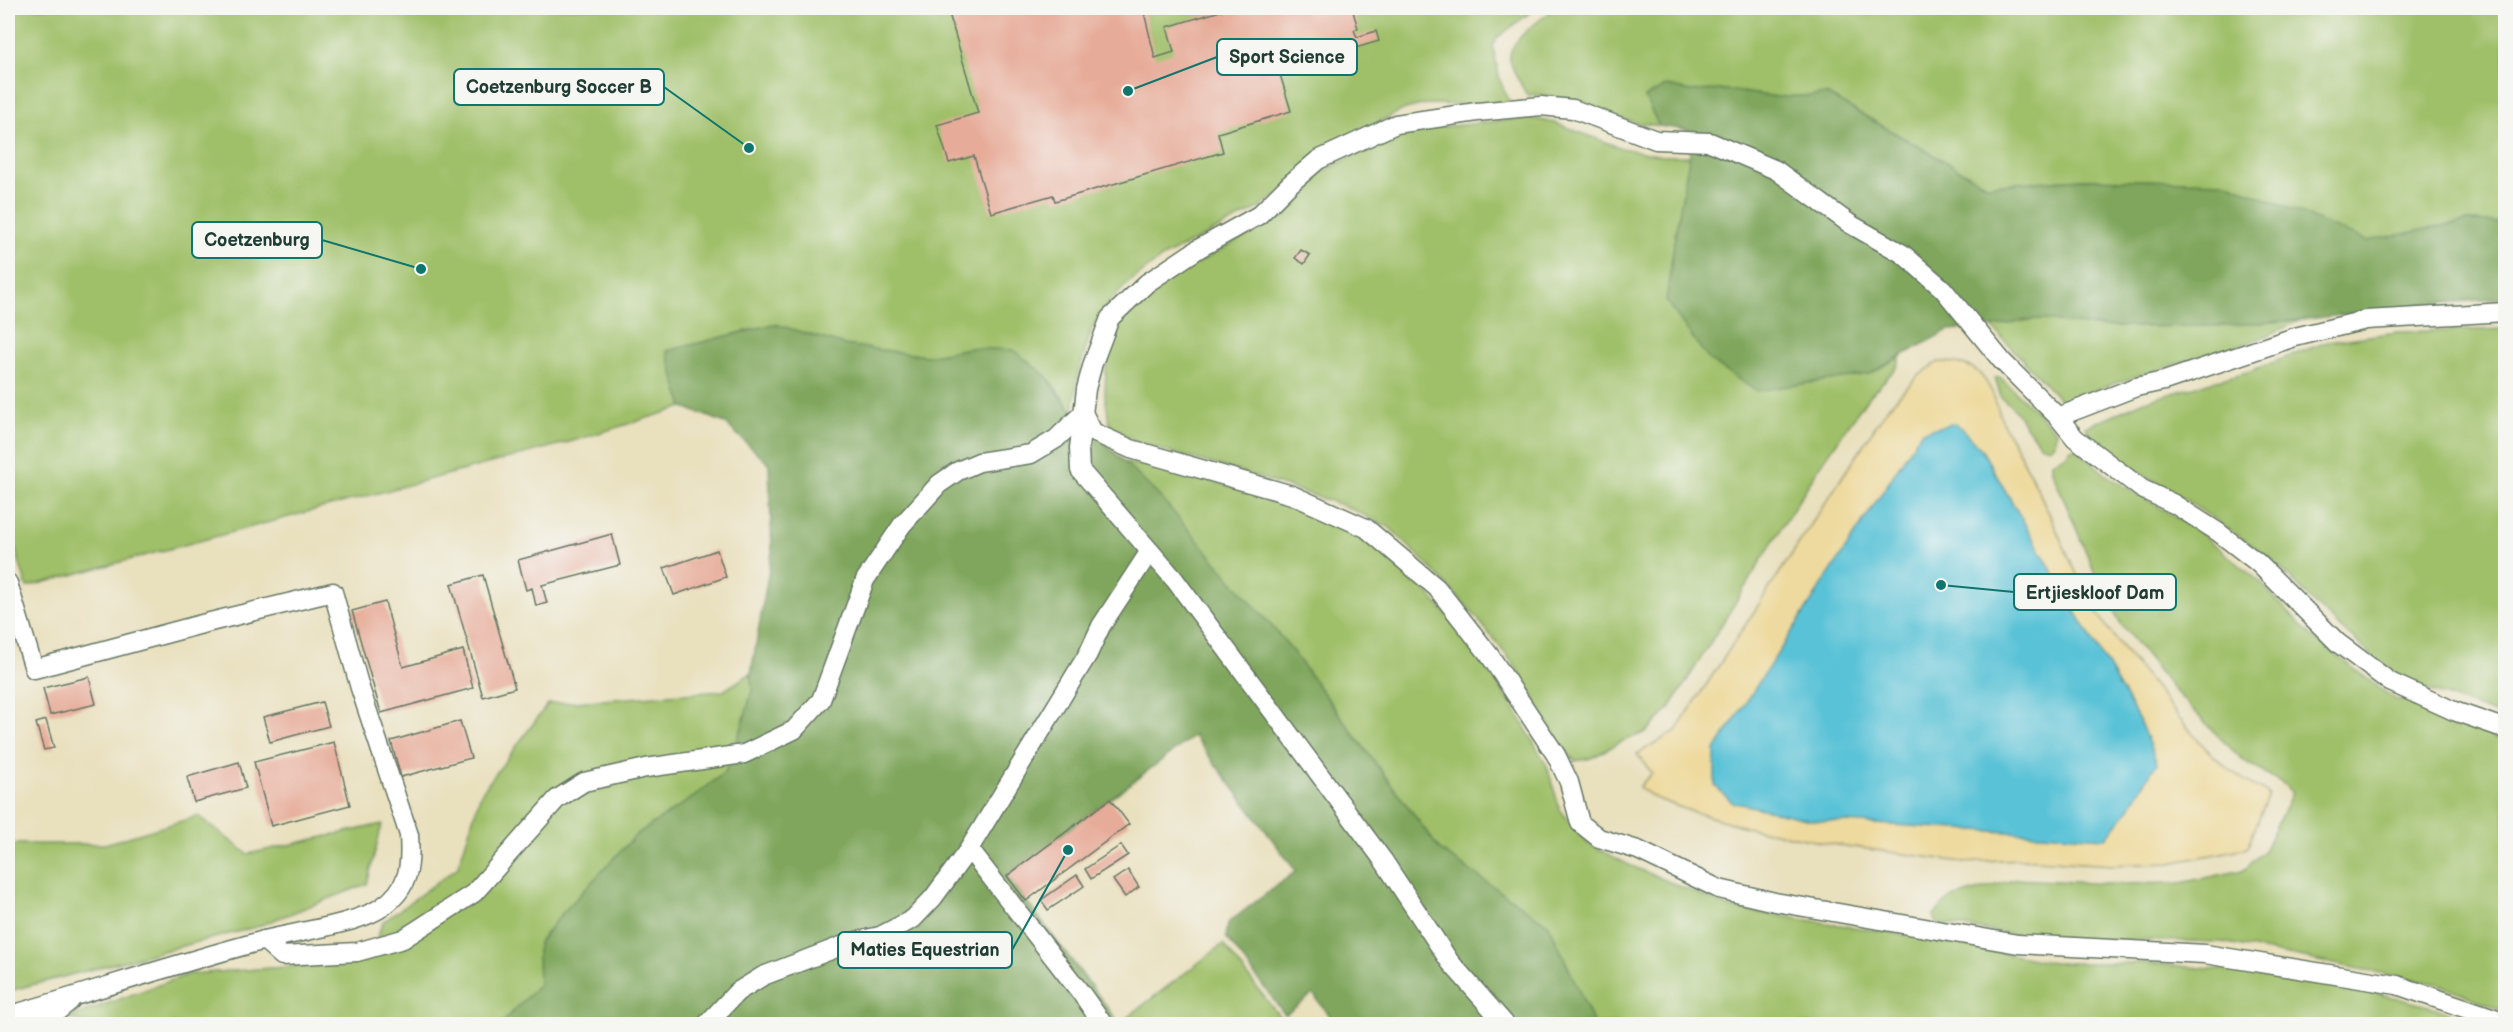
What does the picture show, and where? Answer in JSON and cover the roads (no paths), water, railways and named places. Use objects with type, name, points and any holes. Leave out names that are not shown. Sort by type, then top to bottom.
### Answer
[{"type":"street","points":[[1505,1024],[1450,962],[1383,860],[1182,590],[1080,470],[1079,448],[1083,413],[1093,363],[1110,318],[1147,283],[1198,249],[1259,215],[1318,160],[1396,124],[1540,106],[1573,109],[1656,140],[1710,142],[1776,170],[1850,224],[1903,254],[1942,289],[2002,361],[2058,417],[2075,438],[2142,489],[2174,504],[2209,526],[2258,563],[2338,643],[2390,682],[2454,711],[2505,729]]},
{"type":"street","points":[[2058,417],[2136,387],[2164,381],[2295,337],[2366,320],[2505,312]]},
{"type":"street","points":[[264,940],[282,956],[311,956],[357,952],[403,939],[474,893],[557,799],[584,782],[646,768],[744,754],[794,730],[821,700],[865,580],[902,525],[939,484],[958,471],[979,462],[1031,454],[1056,439],[1083,413]]},
{"type":"street","points":[[1083,413],[1094,432],[1131,449],[1292,495],[1366,528],[1437,588],[1490,656],[1556,755],[1569,782],[1580,823],[1599,838],[1638,850],[1719,889],[1775,902],[2018,944],[2205,954],[2397,985],[2505,1022]]},
{"type":"street","points":[[707,1024],[737,992],[764,976],[852,942],[880,936],[913,919],[933,898],[969,849],[1088,654],[1101,626],[1150,551]]},
{"type":"street","points":[[8,583],[34,669],[179,629],[333,592],[360,688],[409,835],[409,873],[398,892],[382,908],[348,921],[264,940],[143,974],[8,1016]]},
{"type":"street","points":[[969,849],[1103,1024]]},
{"type":"street","points":[[42,1024],[76,996]]},
{"type":"water","points":[[1956,423],[1981,449],[2139,720],[2157,763],[2126,813],[2106,838],[1811,820],[1732,802],[1715,786],[1715,750],[1922,431]]},
{"type":"place","name":"Sport Science","points":[[1128,91]]},
{"type":"place","name":"Coetzenburg Soccer B","points":[[749,148]]},
{"type":"place","name":"Coetzenburg","points":[[421,269]]},
{"type":"place","name":"Ertjieskloof Dam","points":[[1941,585]]},
{"type":"place","name":"Maties Equestrian","points":[[1068,850]]}]
